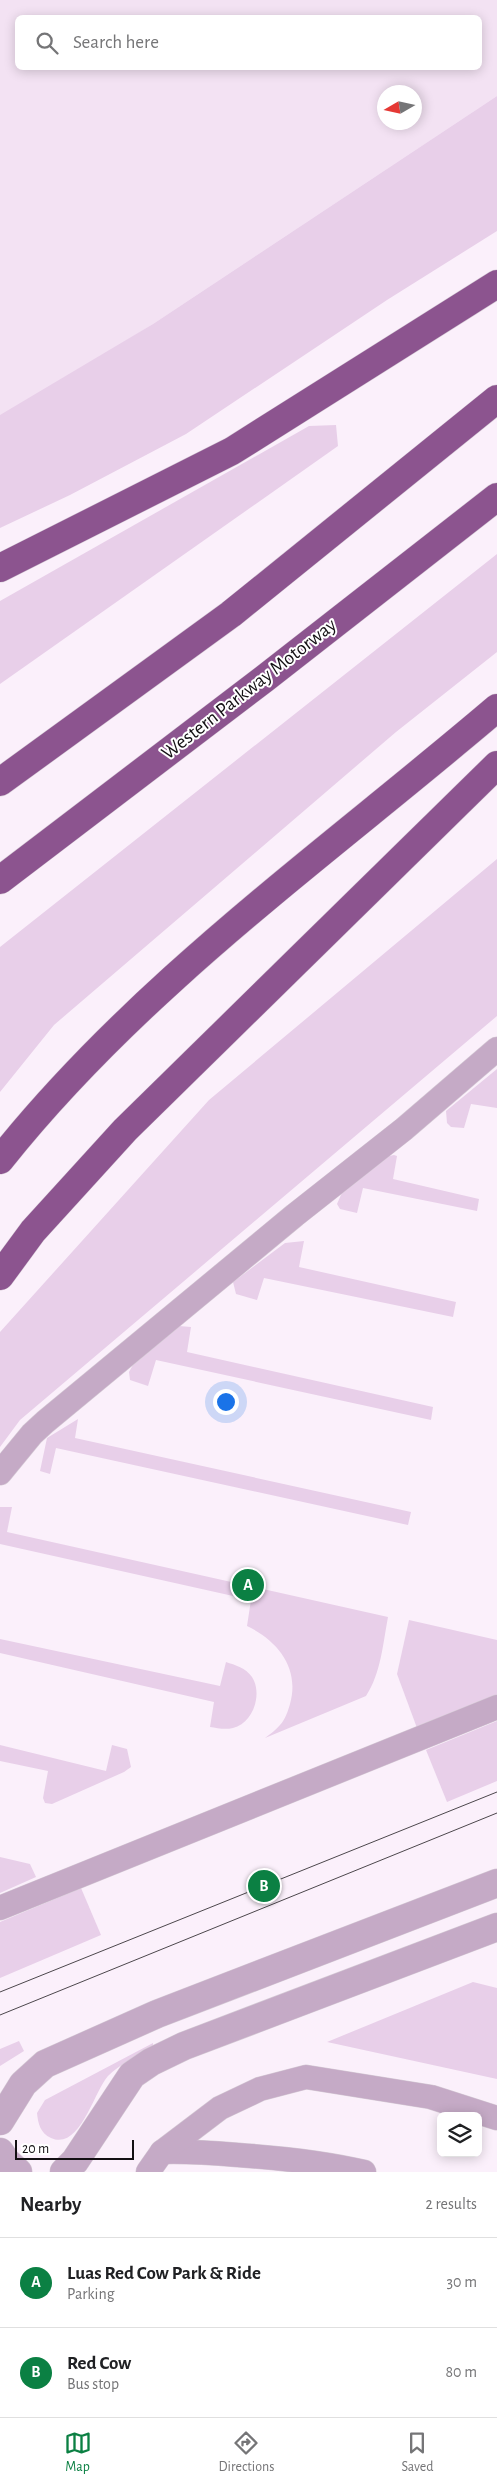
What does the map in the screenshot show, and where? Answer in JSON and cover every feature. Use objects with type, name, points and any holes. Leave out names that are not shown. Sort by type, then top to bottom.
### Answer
[{"type":"highway","points":[[0,568],[232,451],[497,284]]},
{"type":"highway","points":[[0,782],[231,614],[497,399]]},
{"type":"highway","name":"Western Parkway Motorway","points":[[0,880],[256,685],[497,496]]},
{"type":"highway","points":[[0,1160],[58,1089],[122,1024],[262,901],[421,773],[497,708]]},
{"type":"highway","points":[[0,1276],[33,1231],[124,1130],[497,765]]},
{"type":"street","points":[[0,2121],[23,2084],[45,2064],[157,2014],[497,1883]]},
{"type":"street","points":[[64,2172],[75,2161],[132,2075],[151,2062],[203,2039],[497,1926]]},
{"type":"street","points":[[0,2152],[6,2162],[18,2172]]},
{"type":"lane","points":[[0,1473],[32,1434],[45,1422],[288,1221],[404,1129],[497,1049]]},
{"type":"lane","points":[[0,1908],[497,1707]]},
{"type":"lane","points":[[148,2172],[162,2152],[220,2108],[260,2089],[306,2077],[431,2097],[497,2118]]},
{"type":"lane","points":[[162,2152],[216,2153],[279,2158],[327,2163],[364,2172]]},
{"type":"shaded area","points":[[0,0],[497,0],[497,96],[153,324],[0,419]]},
{"type":"shaded area","points":[[497,96],[497,231],[387,300],[186,434],[70,495],[0,528],[0,415],[153,324]]},
{"type":"shaded area","points":[[336,425],[338,446],[0,684],[0,601],[309,426]]},
{"type":"shaded area","points":[[497,554],[497,652],[396,732],[54,1025],[0,1092],[0,947]]},
{"type":"shaded area","points":[[497,859],[497,1016],[20,1420],[0,1447],[0,1332],[209,1100]]},
{"type":"shaded area","points":[[497,1069],[497,1108],[471,1104],[464,1128],[451,1127],[447,1123],[446,1111]]},
{"type":"shaded area","points":[[389,1156],[397,1156],[393,1179],[479,1199],[477,1211],[363,1188],[357,1213],[340,1209],[337,1204],[344,1188]]},
{"type":"shaded area","points":[[304,1241],[299,1267],[456,1302],[453,1317],[264,1278],[257,1300],[236,1294],[233,1282],[285,1243]]},
{"type":"shaded area","points":[[179,1326],[191,1327],[187,1352],[433,1407],[431,1420],[156,1360],[148,1386],[130,1380],[129,1372],[134,1363]]},
{"type":"shaded area","points":[[78,1419],[75,1438],[411,1512],[408,1525],[56,1448],[50,1474],[40,1471],[47,1438]]},
{"type":"shaded area","points":[[0,1507],[12,1507],[7,1532],[388,1617],[381,1658],[371,1687],[366,1696],[265,1738],[278,1727],[286,1715],[290,1704],[292,1679],[289,1667],[277,1648],[268,1639],[247,1626],[251,1600],[0,1544]]},
{"type":"shaded area","points":[[409,1620],[497,1640],[497,1696],[417,1728],[397,1674]]},
{"type":"shaded area","points":[[0,1639],[220,1686],[226,1662],[247,1671],[252,1677],[256,1691],[254,1707],[251,1714],[240,1725],[227,1729],[210,1727],[214,1702],[0,1653]]},
{"type":"shaded area","points":[[497,1721],[497,1781],[447,1802],[426,1750]]},
{"type":"shaded area","points":[[0,1745],[106,1771],[112,1745],[127,1749],[131,1767],[124,1772],[52,1804],[45,1803],[43,1798],[48,1771],[0,1761]]},
{"type":"shaded area","points":[[0,1857],[30,1864],[36,1877],[0,1893]]},
{"type":"shaded area","points":[[81,1888],[101,1935],[0,1978],[0,1922]]},
{"type":"shaded area","points":[[473,1982],[497,1988],[497,2079],[327,2042]]},
{"type":"shaded area","points":[[19,2041],[24,2051],[0,2066],[0,2049]]},
{"type":"shaded area","points":[[153,2043],[153,2047],[123,2064],[108,2076],[85,2117],[70,2136],[61,2140],[51,2138],[42,2131],[37,2113],[45,2100]]},
{"type":"tram line","points":[[0,1992],[497,1792]]},
{"type":"tram line","points":[[0,2015],[497,1813]]},
{"type":"place","name":"Luas Red Cow Park & Ride","points":[[248,1585]]},
{"type":"place","name":"Red Cow","points":[[264,1886]]}]
